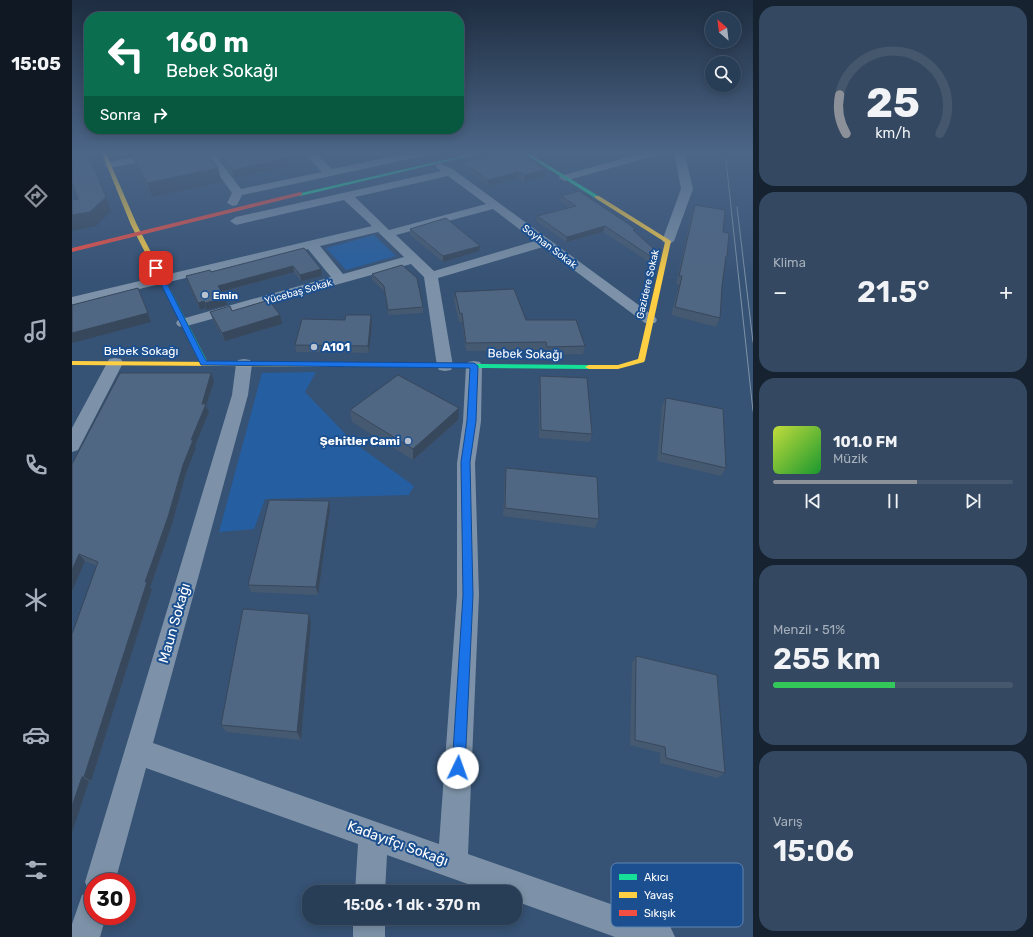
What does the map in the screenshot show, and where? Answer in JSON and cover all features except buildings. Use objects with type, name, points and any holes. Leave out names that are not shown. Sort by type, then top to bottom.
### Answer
[{"type":"street","points":[[121,195],[134,225],[204,363]]},
{"type":"street","points":[[119,229],[247,195]]},
{"type":"street","points":[[235,198],[251,195]]},
{"type":"street","points":[[72,250],[139,235],[298,195]]},
{"type":"street","points":[[236,221],[352,195]]},
{"type":"street","name":"Soyhan Sokak","points":[[481,195],[650,320]]},
{"type":"street","name":"Gazidere Sokak","points":[[592,195],[668,241],[641,360],[618,367]]},
{"type":"street","points":[[668,241],[685,195]]},
{"type":"street","points":[[347,196],[431,276],[445,366]]},
{"type":"street","points":[[72,301],[311,244],[384,231],[495,205]]},
{"type":"street","points":[[431,276],[545,242]]},
{"type":"street","points":[[311,244],[340,279]]},
{"type":"street","name":"Yücebaş Sokak","points":[[183,323],[413,259]]},
{"type":"street","name":"Bebek Sokağı","points":[[72,363],[618,367]]},
{"type":"street","points":[[72,445],[115,363]]},
{"type":"street","name":"Maun Sokağı","points":[[103,873],[240,395],[244,364]]},
{"type":"street","points":[[453,862],[468,595],[466,462],[472,421],[474,366]]},
{"type":"street","name":"Kadayıfçı Sokağı","points":[[137,751],[453,862],[611,920]]},
{"type":"street","points":[[370,885],[372,834]]},
{"type":"street","points":[[84,937],[87,925]]},
{"type":"street","points":[[369,925],[369,937]]},
{"type":"street","name":"Kadayıfçı Sokağı","points":[[632,927],[659,937]]},
{"type":"shaded area","points":[[374,235],[396,256],[346,270],[326,248]]},
{"type":"shaded area","points":[[316,372],[305,392],[353,442],[414,486],[409,495],[265,499],[254,529],[219,532],[262,373]]},
{"type":"tram line","points":[[730,195],[753,411]]},
{"type":"tram line","points":[[737,207],[753,342]]},
{"type":"traffic: fast","points":[[593,195],[597,197]]},
{"type":"traffic: fast","points":[[169,293],[204,363]]},
{"type":"traffic: fast","points":[[385,365],[589,367]]},
{"type":"traffic: slow","points":[[121,195],[134,225],[169,293]]},
{"type":"traffic: slow","points":[[589,367],[618,367],[641,360],[668,241],[597,197]]},
{"type":"traffic: slow","points":[[72,363],[385,365]]},
{"type":"traffic: jam","points":[[72,250],[297,195]]},
{"type":"place","name":"Emin","points":[[205,295]]},
{"type":"place","name":"A101","points":[[314,347]]},
{"type":"place","name":"Şehitler Cami","points":[[408,441]]},
{"type":"route","points":[[156,268],[204,363],[474,366],[472,421],[466,462],[468,595],[458,768]]}]
